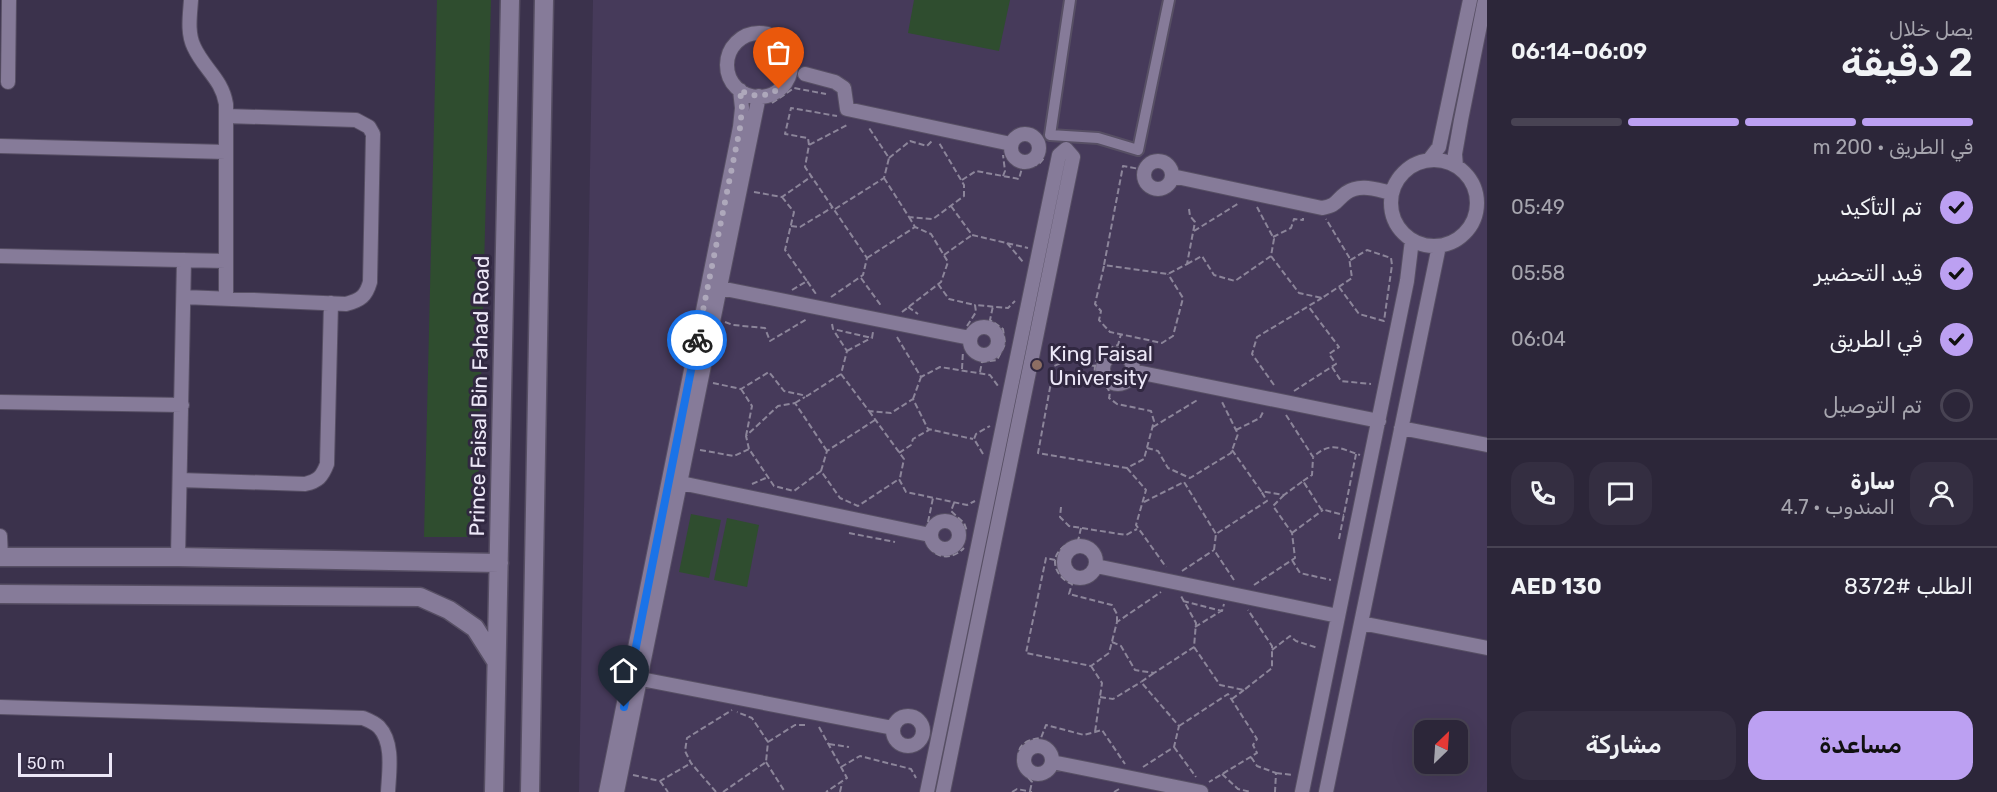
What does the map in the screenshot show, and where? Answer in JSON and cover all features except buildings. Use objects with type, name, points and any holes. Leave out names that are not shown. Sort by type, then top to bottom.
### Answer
[{"type":"main road","name":"Prince Faisal Bin Fahad Road","points":[[494,792],[510,0]]},
{"type":"main road","points":[[530,792],[544,0]]},
{"type":"main road","points":[[1,557],[178,557],[499,563]]},
{"type":"main road","points":[[0,594],[420,597],[449,610],[475,628],[496,662]]},
{"type":"street","points":[[8,82],[9,0]]},
{"type":"street","points":[[191,0],[190,34],[194,47],[224,91],[226,299]]},
{"type":"street","points":[[1070,0],[1050,135],[1098,138],[1138,150],[1169,0]]},
{"type":"street","points":[[1429,160],[1439,147],[1470,0]]},
{"type":"street","points":[[1456,166],[1455,154],[1485,0]]},
{"type":"street","points":[[617,792],[720,288],[764,100],[779,89],[788,76],[790,61],[788,51],[781,42],[762,33],[752,34],[742,38],[729,53],[728,73],[740,90],[764,100]]},
{"type":"street","points":[[790,61],[805,74]]},
{"type":"street","points":[[788,76],[805,74],[835,82],[844,88],[847,109],[1011,144]]},
{"type":"street","points":[[606,792],[740,128],[742,108],[740,90]]},
{"type":"street","points":[[184,297],[346,304],[360,301],[367,293],[370,282],[373,134],[369,128],[356,120],[226,116]]},
{"type":"street","points":[[1039,144],[1036,157],[1027,162],[1018,160],[1012,153],[1011,144],[1017,136],[1025,134],[1034,137],[1039,144],[1066,154]]},
{"type":"street","points":[[0,146],[226,152]]},
{"type":"street","points":[[923,787],[1040,250],[1066,154]]},
{"type":"street","points":[[943,792],[1066,154]]},
{"type":"street","points":[[1159,160],[1170,167],[1172,176],[1164,188],[1155,188],[1146,183],[1145,170],[1150,163],[1159,160]]},
{"type":"street","points":[[1429,160],[1439,160],[1456,166],[1471,179],[1482,214],[1458,239],[1439,246],[1430,246],[1412,240],[1397,227],[1393,218],[1392,193],[1397,181],[1410,166],[1429,160]]},
{"type":"street","points":[[1172,176],[1322,208],[1334,206],[1345,193],[1360,187],[1392,193]]},
{"type":"street","points":[[1302,792],[1407,281],[1412,240]]},
{"type":"street","points":[[1326,792],[1439,246]]},
{"type":"street","points":[[0,256],[226,261]]},
{"type":"street","points":[[178,557],[184,260]]},
{"type":"street","points":[[720,288],[968,333]]},
{"type":"street","points":[[180,480],[305,484],[317,482],[323,475],[327,464],[331,303]]},
{"type":"street","points":[[1132,371],[1378,421]]},
{"type":"street","points":[[0,402],[182,405]]},
{"type":"street","points":[[1401,428],[1487,445]]},
{"type":"street","points":[[681,483],[929,528]]},
{"type":"street","points":[[0,536],[1,557]]},
{"type":"street","points":[[1081,546],[1094,555],[1096,566],[1087,577],[1077,578],[1068,573],[1060,561],[1071,550],[1081,546]]},
{"type":"street","points":[[1096,566],[1338,616]]},
{"type":"street","points":[[1361,623],[1487,648]]},
{"type":"street","points":[[641,679],[893,728]]},
{"type":"street","points":[[0,707],[363,718],[378,726],[385,735],[389,756],[388,792]]},
{"type":"street","points":[[1052,762],[1202,789]]},
{"type":"path","points":[[764,100],[794,88],[847,99]]},
{"type":"path","points":[[846,118],[791,108],[785,134],[808,138],[805,167],[867,258]]},
{"type":"path","points":[[809,145],[855,120]]},
{"type":"path","points":[[867,125],[889,158]]},
{"type":"path","points":[[790,226],[800,227],[884,178],[889,158],[910,141],[927,146],[936,138],[962,180],[963,196],[933,219],[909,217]]},
{"type":"path","points":[[962,180],[976,171],[1019,179],[1022,168],[1040,164],[1048,154],[1066,154]]},
{"type":"path","points":[[1145,170],[1123,166],[1095,304],[1101,311],[1099,320],[1110,332],[1162,343],[1173,336],[1183,298],[1168,274]]},
{"type":"path","points":[[1003,176],[1005,171]]},
{"type":"path","points":[[782,198],[812,176]]},
{"type":"path","points":[[884,178],[915,227],[931,234],[948,262],[941,282],[900,313]]},
{"type":"path","points":[[751,191],[782,198],[794,212],[785,250],[820,299]]},
{"type":"path","points":[[1194,231],[1243,200]]},
{"type":"path","points":[[1254,203],[1273,237],[1271,256],[1299,293],[1322,298]]},
{"type":"path","points":[[951,206],[972,235],[1040,250]]},
{"type":"path","points":[[1187,264],[1195,222],[1190,216],[1189,209]]},
{"type":"path","points":[[1273,237],[1291,228],[1294,219],[1303,219],[1304,212]]},
{"type":"path","points":[[1277,391],[1252,354],[1257,337],[1352,278],[1349,257],[1324,218]]},
{"type":"path","points":[[828,300],[863,275],[867,258],[915,227]]},
{"type":"path","points":[[944,255],[972,235]]},
{"type":"path","points":[[1007,243],[1024,263]]},
{"type":"path","points":[[1339,286],[1359,314],[1384,321],[1392,266],[1391,258],[1367,250],[1349,261]]},
{"type":"path","points":[[1104,265],[1168,274],[1202,256],[1214,275],[1235,281],[1271,256]]},
{"type":"path","points":[[861,277],[881,307],[891,310]]},
{"type":"path","points":[[788,292],[807,281]]},
{"type":"path","points":[[938,284],[949,299],[975,305],[1008,308],[1017,300]]},
{"type":"path","points":[[968,333],[976,312],[975,305]]},
{"type":"path","points":[[979,373],[982,363],[997,360],[1005,344],[1003,329],[990,320],[993,306]]},
{"type":"path","points":[[1292,393],[1336,364],[1329,354],[1339,347],[1308,306]]},
{"type":"path","points":[[908,307],[921,316]]},
{"type":"path","points":[[723,321],[733,325],[765,328],[770,341],[813,316]]},
{"type":"path","points":[[746,436],[778,406],[795,403],[841,374],[847,351],[833,329],[831,319]]},
{"type":"path","points":[[833,329],[872,338]]},
{"type":"path","points":[[872,338],[873,329]]},
{"type":"path","points":[[894,332],[921,377]]},
{"type":"path","points":[[1094,366],[1070,359],[1054,366],[1038,453],[1127,468],[1144,459],[1154,421],[1150,411],[1117,404],[1109,398],[1111,394],[1108,387],[1095,379],[1094,366],[1099,355],[1118,345],[1121,334]]},
{"type":"path","points":[[847,351],[872,338]]},
{"type":"path","points":[[869,411],[891,413],[913,399],[921,377],[940,367],[990,375],[998,386]]},
{"type":"path","points":[[1332,367],[1341,381],[1371,385],[1373,375]]},
{"type":"path","points":[[710,383],[741,389],[769,372],[784,392],[807,396]]},
{"type":"path","points":[[841,374],[903,459],[900,478],[906,492],[967,506],[979,499]]},
{"type":"path","points":[[741,389],[752,406],[746,436],[749,449],[774,486],[794,491],[821,471],[826,451],[875,420]]},
{"type":"path","points":[[1153,427],[1201,398]]},
{"type":"path","points":[[913,399],[928,429],[974,440],[985,458]]},
{"type":"path","points":[[1142,503],[1184,482],[1231,453],[1238,434],[1223,402]]},
{"type":"path","points":[[795,403],[826,451]]},
{"type":"path","points":[[1236,430],[1260,418],[1264,409]]},
{"type":"path","points":[[1273,506],[1312,475],[1313,458],[1285,413]]},
{"type":"path","points":[[974,440],[976,434],[990,426],[992,416]]},
{"type":"path","points":[[899,453],[911,446],[913,439],[930,429]]},
{"type":"path","points":[[1313,458],[1322,449],[1333,446],[1361,455]]},
{"type":"path","points":[[1147,448],[1158,451],[1168,468],[1190,478]]},
{"type":"path","points":[[696,450],[734,456],[749,449]]},
{"type":"path","points":[[1232,450],[1292,533],[1296,558],[1248,589]]},
{"type":"path","points":[[1338,547],[1356,454]]},
{"type":"path","points":[[1127,468],[1146,490],[1136,525],[1166,580],[1178,591],[1196,623],[1194,647],[1220,685],[1244,690]]},
{"type":"path","points":[[821,471],[840,498],[867,508]]},
{"type":"path","points":[[749,486],[768,477]]},
{"type":"path","points":[[858,506],[900,478]]},
{"type":"path","points":[[1303,481],[1321,509],[1359,519]]},
{"type":"path","points":[[1184,482],[1216,534],[1214,550],[1233,579],[1240,584]]},
{"type":"path","points":[[1261,492],[1284,495]]},
{"type":"path","points":[[929,528],[933,498]]},
{"type":"path","points":[[1216,534],[1267,501]]},
{"type":"path","points":[[1061,507],[1060,517],[1070,526],[1126,536],[1138,528]]},
{"type":"path","points":[[1292,533],[1323,510]]},
{"type":"path","points":[[1081,528],[1078,541],[1063,547],[1058,552],[1060,561],[1056,568],[1060,576],[1072,584],[1069,594],[1112,605],[1117,614],[1109,652],[1091,666]]},
{"type":"path","points":[[1117,622],[1166,580],[1214,550]]},
{"type":"path","points":[[1060,561],[1046,558],[1026,653],[1091,666],[1102,683],[1095,732]]},
{"type":"path","points":[[1292,560],[1300,573],[1331,580]]},
{"type":"path","points":[[1183,601],[1222,611]]},
{"type":"path","points":[[1195,627],[1222,611],[1226,602]]},
{"type":"path","points":[[1231,699],[1272,668],[1272,646],[1246,608]]},
{"type":"path","points":[[1272,650],[1290,636],[1296,641],[1320,648]]},
{"type":"path","points":[[1112,642],[1121,646],[1135,670],[1154,673]]},
{"type":"path","points":[[1101,697],[1113,699],[1194,647]]},
{"type":"path","points":[[1141,682],[1179,726]]},
{"type":"path","points":[[1136,767],[1144,767],[1174,747],[1179,726],[1228,694],[1257,739],[1253,745],[1257,753],[1202,789]]},
{"type":"path","points":[[716,792],[691,763],[685,752],[687,738],[731,710],[752,718],[768,742],[766,762],[784,792]]},
{"type":"path","points":[[817,724],[847,778],[826,792]]},
{"type":"path","points":[[768,742],[795,725],[806,725]]},
{"type":"path","points":[[1012,792],[1017,789],[1031,792],[1032,782],[1017,759],[1020,750],[1031,739],[1041,738],[1046,725],[1084,735],[1102,730],[1127,767]]},
{"type":"path","points":[[829,744],[849,747]]},
{"type":"path","points":[[1174,747],[1196,777]]},
{"type":"path","points":[[841,767],[860,756],[911,769],[923,787]]},
{"type":"path","points":[[1251,757],[1257,766],[1276,773],[1293,775]]},
{"type":"path","points":[[723,792],[766,762]]},
{"type":"path","points":[[660,781],[691,763]]},
{"type":"path","points":[[622,772],[660,781],[668,792]]},
{"type":"path","points":[[1275,792],[1276,773]]},
{"type":"path","points":[[1222,774],[1238,789],[1251,792]]},
{"type":"path","points":[[840,792],[843,781]]},
{"type":"shaded area","name":"King Faisal University","points":[[593,0],[1487,0],[1487,792],[579,792]]},
{"type":"green space","points":[[437,0],[491,0],[477,537],[424,537]]},
{"type":"green space","points":[[914,0],[1010,0],[999,51],[908,33]]},
{"type":"green space","points":[[691,514],[721,520],[709,578],[679,572]]},
{"type":"green space","points":[[727,518],[759,525],[747,587],[714,580]]},
{"type":"way so far","points":[[697,340],[740,128],[742,108],[740,90],[749,95],[759,96],[770,95],[779,89]]},
{"type":"place","name":"King Faisal University","points":[[1037,365]]},
{"type":"route","points":[[624,707],[697,340]]}]
